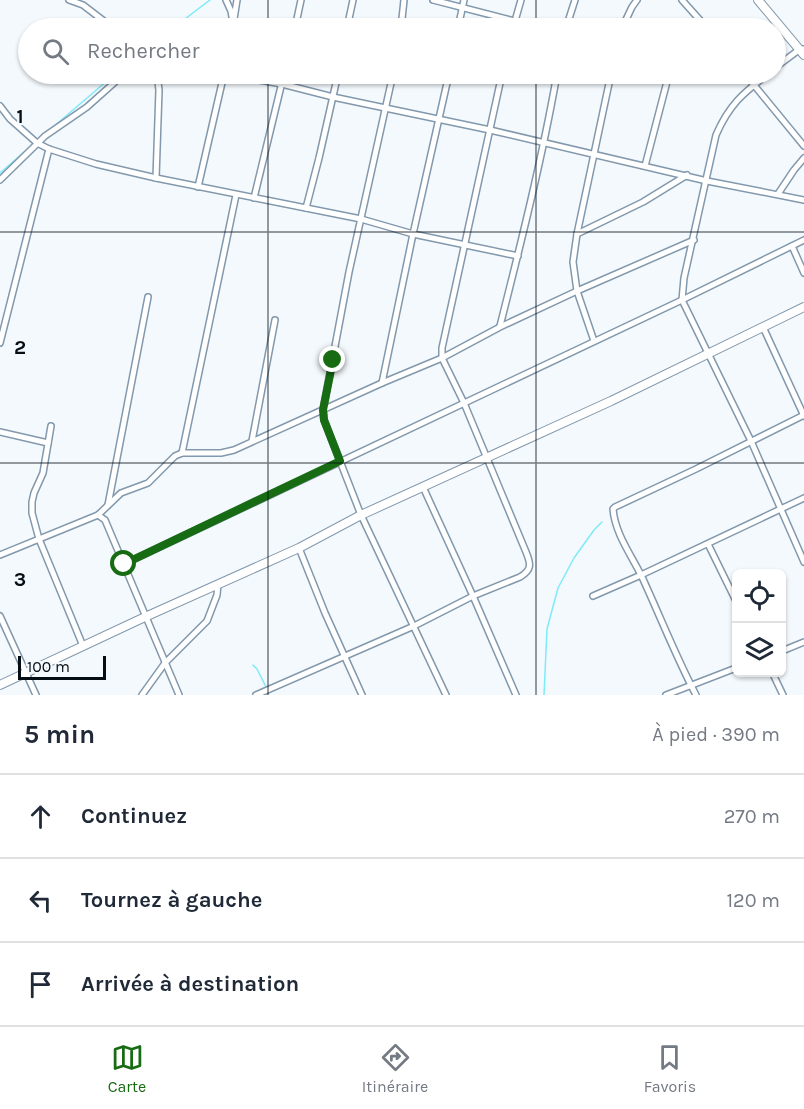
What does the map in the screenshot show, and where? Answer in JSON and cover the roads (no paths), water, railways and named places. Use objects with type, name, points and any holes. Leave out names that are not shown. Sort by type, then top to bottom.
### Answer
[{"type":"main road","points":[[758,0],[774,18]]},
{"type":"main road","points":[[786,32],[803,51]]},
{"type":"main road","points":[[0,686],[145,617],[299,548],[361,515],[804,308]]},
{"type":"street","points":[[69,0],[83,5],[100,18]]},
{"type":"street","points":[[83,5],[88,0]]},
{"type":"street","points":[[226,0],[232,18]]},
{"type":"street","points":[[235,18],[237,0]]},
{"type":"street","points":[[297,18],[301,0]]},
{"type":"street","points":[[349,18],[353,0]]},
{"type":"street","points":[[402,18],[404,0]]},
{"type":"street","points":[[433,0],[500,18]]},
{"type":"street","points":[[460,18],[464,0]]},
{"type":"street","points":[[516,18],[521,0]]},
{"type":"street","points":[[569,18],[575,0]]},
{"type":"street","points":[[627,18],[637,0]]},
{"type":"street","points":[[682,0],[697,18]]},
{"type":"street","points":[[786,61],[803,51]]},
{"type":"street","points":[[0,180],[45,136],[87,107],[113,84]]},
{"type":"street","points":[[156,178],[158,84]]},
{"type":"street","points":[[198,187],[222,84]]},
{"type":"street","points":[[254,198],[282,84],[543,144],[804,200]]},
{"type":"street","points":[[306,208],[336,84]]},
{"type":"street","points":[[391,84],[345,292],[323,410],[324,420],[361,515],[446,695]]},
{"type":"street","points":[[382,383],[447,84]]},
{"type":"street","points":[[256,695],[414,626],[473,596],[520,577],[527,573],[530,566],[464,403],[442,358],[443,340],[500,84]]},
{"type":"street","points":[[500,327],[518,256],[555,84]]},
{"type":"street","points":[[594,341],[577,291],[573,262],[610,84]]},
{"type":"street","points":[[645,166],[666,84]]},
{"type":"street","points":[[804,146],[754,84],[731,106],[716,135],[684,278],[682,300],[751,441],[804,562]]},
{"type":"street","points":[[0,106],[10,119],[37,143],[96,164],[236,195],[361,219],[413,234],[518,256]]},
{"type":"street","points":[[0,343],[49,149]]},
{"type":"street","points":[[778,194],[804,158]]},
{"type":"street","points":[[577,234],[643,202],[687,176]]},
{"type":"street","points":[[182,453],[236,195]]},
{"type":"street","points":[[0,555],[98,515],[121,493],[148,483],[175,456],[182,453],[221,453],[234,450],[442,358],[500,327],[694,240]]},
{"type":"street","points":[[124,564],[804,240]]},
{"type":"street","points":[[792,246],[804,273]]},
{"type":"street","points":[[108,505],[148,297]]},
{"type":"street","points":[[252,441],[275,320]]},
{"type":"street","points":[[696,695],[624,542],[614,514],[615,507],[804,415],[763,327]]},
{"type":"street","points":[[51,426],[43,473],[32,502],[32,513],[39,539],[83,646]]},
{"type":"street","points":[[0,432],[48,442]]},
{"type":"street","points":[[423,487],[516,695]]},
{"type":"street","points":[[594,596],[804,498]]},
{"type":"street","points":[[98,515],[105,520],[179,695]]},
{"type":"street","points":[[708,544],[732,593]]},
{"type":"street","points":[[299,548],[362,695]]},
{"type":"street","points":[[142,695],[165,663],[207,621],[217,595],[218,584]]},
{"type":"street","points":[[0,616],[36,695]]},
{"type":"street","points":[[786,649],[804,642]]},
{"type":"street","points":[[666,695],[732,670]]},
{"type":"street","points":[[774,677],[783,695]]},
{"type":"waterway","points":[[186,18],[210,0]]},
{"type":"waterway","points":[[52,128],[103,84]]},
{"type":"waterway","points":[[0,173],[30,147]]},
{"type":"waterway","points":[[544,695],[547,629],[558,588],[574,558],[602,522]]},
{"type":"waterway","points":[[253,665],[266,687]]}]
